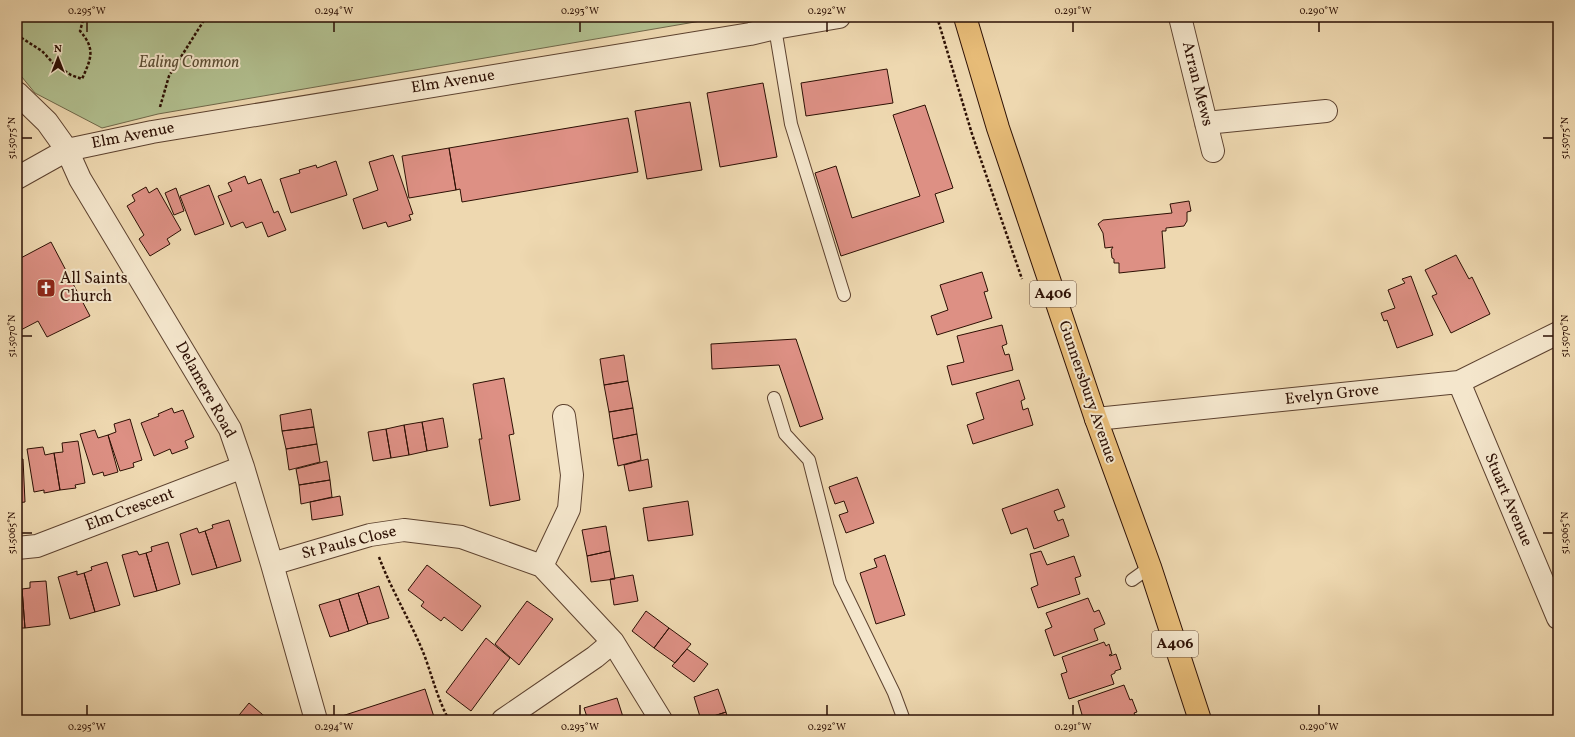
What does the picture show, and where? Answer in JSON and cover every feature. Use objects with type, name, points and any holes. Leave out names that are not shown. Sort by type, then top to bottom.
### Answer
[{"type":"highway","name":"Gunnersbury Avenue","points":[[965,17],[998,128],[1096,419],[1141,574],[1200,720]]},
{"type":"street","name":"Elm Avenue","points":[[17,178],[67,150],[152,132],[750,34],[775,28],[839,17]]},
{"type":"street","name":"Arran Mews","points":[[1180,17],[1213,151]]},
{"type":"street","name":"Delamere Road","points":[[17,93],[47,122],[67,150],[80,179],[230,429],[272,564],[316,720]]},
{"type":"street","points":[[1206,122],[1326,111]]},
{"type":"street","name":"Evelyn Grove","points":[[1096,419],[1459,382],[1558,333]]},
{"type":"street","name":"Stuart Avenue","points":[[1459,382],[1558,618]]},
{"type":"street","points":[[542,566],[569,509],[572,475],[564,416]]},
{"type":"street","name":"Elm Crescent","points":[[17,548],[37,546],[243,467]]},
{"type":"street","name":"St Pauls Close","points":[[272,564],[370,535],[404,530],[461,537],[542,566],[613,642],[661,720]]},
{"type":"street","points":[[503,720],[595,657],[613,642]]},
{"type":"lane","points":[[775,28],[791,124],[844,296]]},
{"type":"lane","points":[[774,398],[785,434],[809,460],[840,582],[894,693],[904,720]]},
{"type":"path","points":[[17,35],[42,51],[54,64],[71,75],[82,79],[91,59],[91,48],[88,39],[80,30],[84,17]]},
{"type":"path","points":[[152,132],[169,76],[206,17]]},
{"type":"path","points":[[370,535],[385,573],[425,657],[441,705],[449,720]]},
{"type":"green space","name":"Ealing Common","points":[[17,17],[724,17],[158,114],[102,128],[35,93],[17,71]]},
{"type":"building","points":[[887,69],[893,103],[806,116],[801,83]]},
{"type":"building","points":[[763,83],[777,157],[720,167],[707,93]]},
{"type":"building","points":[[690,102],[702,170],[647,179],[635,111]]},
{"type":"building","points":[[925,105],[953,188],[935,194],[944,222],[841,256],[815,173],[836,166],[852,218],[920,196],[893,115]]},
{"type":"building","points":[[628,118],[638,172],[462,202],[460,189],[456,190],[449,148]]},
{"type":"building","points":[[449,148],[456,190],[409,198],[402,156]]},
{"type":"building","points":[[393,155],[413,214],[409,215],[411,220],[388,227],[386,222],[363,229],[353,199],[378,190],[369,162]]},
{"type":"building","points":[[336,161],[347,195],[291,213],[280,179],[300,173],[299,170],[316,165],[317,168]]},
{"type":"building","points":[[245,176],[248,184],[261,179],[274,213],[278,211],[286,230],[268,237],[262,222],[246,228],[243,222],[231,227],[218,196],[232,191],[228,183]]},
{"type":"building","points":[[209,185],[224,224],[195,235],[180,196]]},
{"type":"building","points":[[146,187],[149,193],[157,188],[181,230],[167,239],[170,244],[150,256],[139,239],[144,235],[127,206],[135,201],[132,195]]},
{"type":"building","points":[[176,188],[184,211],[174,215],[165,193]]},
{"type":"building","points":[[1189,201],[1191,211],[1187,212],[1187,221],[1184,226],[1166,228],[1166,231],[1162,231],[1165,268],[1119,273],[1119,263],[1114,263],[1114,259],[1112,258],[1111,250],[1113,247],[1105,248],[1103,233],[1098,224],[1103,220],[1172,213],[1170,204]]},
{"type":"building","name":"All Saints Church","points":[[51,242],[90,316],[47,337],[38,321],[17,332],[17,260]]},
{"type":"building","points":[[1456,255],[1469,279],[1472,277],[1490,314],[1451,333],[1432,296],[1437,294],[1425,270]]},
{"type":"building","points":[[982,272],[988,291],[984,292],[992,318],[937,335],[931,316],[948,310],[940,285]]},
{"type":"building","points":[[1411,276],[1433,335],[1397,348],[1387,320],[1384,321],[1381,313],[1395,308],[1388,290],[1405,283],[1402,279]]},
{"type":"building","points":[[1002,325],[1007,344],[1002,346],[1005,355],[1009,354],[1013,370],[952,385],[947,366],[964,362],[957,336]]},
{"type":"building","points":[[796,339],[823,419],[800,427],[779,365],[712,369],[711,344]]},
{"type":"building","points":[[624,355],[628,381],[604,385],[600,359]]},
{"type":"building","points":[[504,378],[514,434],[509,435],[520,500],[490,506],[479,439],[482,439],[473,384]]},
{"type":"building","points":[[1019,380],[1025,399],[1021,401],[1023,410],[1028,408],[1033,425],[973,444],[967,425],[984,419],[976,393]]},
{"type":"building","points":[[628,381],[633,408],[609,412],[604,385]]},
{"type":"building","points":[[172,408],[174,413],[183,410],[194,437],[185,441],[188,448],[172,454],[170,449],[154,456],[141,423],[159,416],[158,414]]},
{"type":"building","points":[[633,408],[637,434],[613,439],[609,412]]},
{"type":"building","points":[[311,409],[314,427],[282,431],[280,415]]},
{"type":"building","points":[[443,418],[448,447],[427,451],[422,422]]},
{"type":"building","points":[[130,419],[142,460],[133,463],[134,467],[120,471],[108,435],[116,432],[114,424]]},
{"type":"building","points":[[422,422],[427,451],[409,455],[404,425]]},
{"type":"building","points":[[404,425],[409,455],[391,458],[386,429]]},
{"type":"building","points":[[314,427],[317,444],[286,449],[282,431]]},
{"type":"building","points":[[386,429],[391,458],[373,461],[368,432]]},
{"type":"building","points":[[95,430],[98,438],[108,435],[118,472],[104,476],[103,472],[93,475],[80,434]]},
{"type":"building","points":[[637,434],[641,460],[618,466],[613,439]]},
{"type":"building","points":[[78,441],[85,483],[75,485],[76,488],[60,490],[54,453],[63,452],[62,443]]},
{"type":"building","points":[[317,444],[320,462],[289,470],[286,449]]},
{"type":"building","points":[[43,447],[45,455],[54,453],[60,490],[44,493],[44,490],[34,492],[27,449]]},
{"type":"building","points":[[17,459],[23,459],[25,502],[17,503]]},
{"type":"building","points":[[648,459],[652,487],[629,491],[624,465]]},
{"type":"building","points":[[327,461],[330,480],[299,485],[296,469]]},
{"type":"building","points":[[857,477],[874,523],[846,533],[839,515],[848,512],[844,501],[835,504],[829,487]]},
{"type":"building","points":[[330,480],[332,497],[301,504],[299,485]]},
{"type":"building","points":[[1058,489],[1065,507],[1054,511],[1058,521],[1063,519],[1069,536],[1034,549],[1027,528],[1011,534],[1002,509]]},
{"type":"building","points":[[340,496],[343,515],[312,520],[310,502]]},
{"type":"building","points":[[688,501],[693,535],[648,541],[643,508]]},
{"type":"building","points":[[229,520],[241,561],[217,568],[205,531],[213,528],[212,525]]},
{"type":"building","points":[[606,526],[610,551],[587,556],[582,530]]},
{"type":"building","points":[[197,528],[199,533],[205,531],[217,568],[192,575],[180,534]]},
{"type":"building","points":[[168,542],[180,584],[157,591],[146,553],[152,551],[151,547]]},
{"type":"building","points":[[137,551],[139,555],[146,553],[157,591],[134,597],[122,555]]},
{"type":"building","points":[[610,551],[615,579],[591,582],[587,556]]},
{"type":"building","points":[[1041,551],[1047,565],[1074,556],[1081,576],[1075,578],[1080,594],[1038,608],[1031,588],[1038,585],[1030,554]]},
{"type":"building","points":[[885,555],[905,615],[876,624],[860,573],[877,567],[874,559]]},
{"type":"building","points":[[107,562],[120,605],[95,612],[84,573],[92,570],[91,567]]},
{"type":"building","points":[[427,565],[481,606],[462,631],[444,617],[441,621],[421,606],[424,602],[408,590]]},
{"type":"building","points":[[77,571],[77,575],[84,573],[95,612],[70,619],[58,577]]},
{"type":"building","points":[[633,575],[638,601],[614,605],[610,579]]},
{"type":"building","points":[[46,581],[50,625],[25,628],[22,589],[30,588],[30,582]]},
{"type":"building","points":[[379,586],[389,618],[368,624],[358,593]]},
{"type":"building","points":[[17,589],[22,589],[25,628],[17,628]]},
{"type":"building","points":[[358,593],[368,624],[349,631],[339,599]]},
{"type":"building","points":[[1088,598],[1094,612],[1099,610],[1105,624],[1094,629],[1098,640],[1054,656],[1045,630],[1052,627],[1046,613]]},
{"type":"building","points":[[339,599],[349,631],[330,637],[319,605]]},
{"type":"building","points":[[527,601],[553,619],[519,665],[495,644]]},
{"type":"building","points":[[646,611],[669,628],[654,648],[632,631]]},
{"type":"building","points":[[669,628],[691,644],[675,663],[654,648]]},
{"type":"building","points":[[486,638],[510,658],[471,711],[446,692]]},
{"type":"building","points":[[1104,642],[1106,646],[1109,644],[1112,654],[1109,655],[1110,656],[1116,654],[1121,669],[1115,671],[1115,673],[1111,675],[1114,684],[1069,699],[1061,674],[1067,672],[1062,657]]},
{"type":"building","points":[[687,649],[708,664],[694,682],[672,666]]},
{"type":"building","points":[[1124,685],[1137,712],[1134,713],[1135,715],[1120,720],[1078,720],[1083,718],[1078,701]]},
{"type":"building","points":[[425,689],[435,720],[344,720],[342,716]]},
{"type":"building","points":[[718,689],[726,712],[701,720],[694,697]]},
{"type":"building","points":[[617,698],[624,720],[588,720],[584,708]]},
{"type":"building","points":[[249,703],[269,720],[235,720]]},
{"type":"building","points":[[726,712],[728,720],[702,720]]},
{"type":"place","name":"All Saints Church","points":[[46,288]]}]
